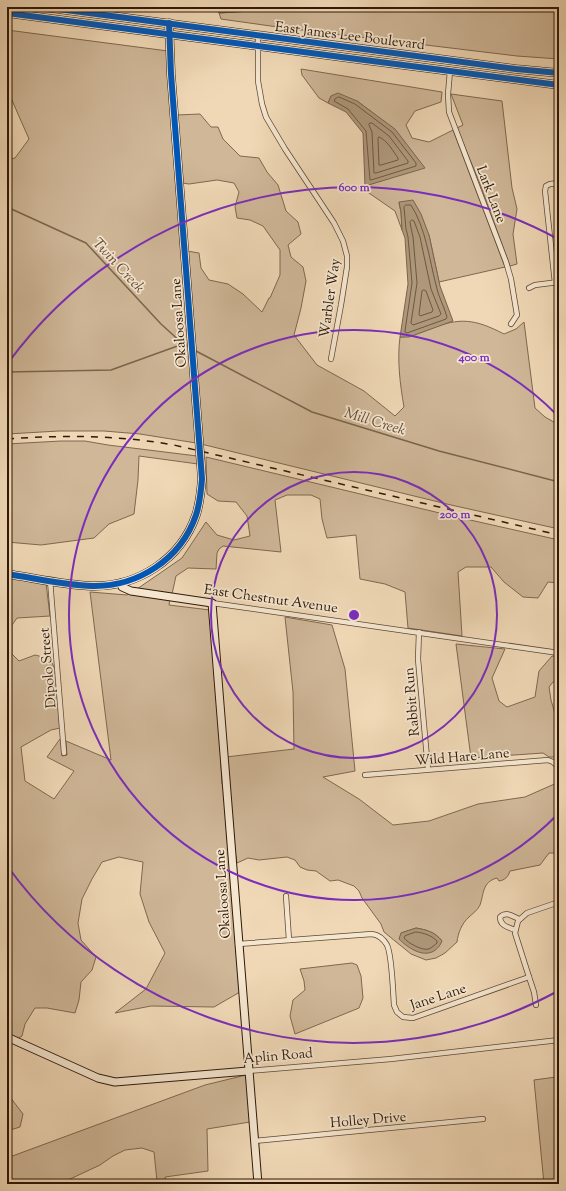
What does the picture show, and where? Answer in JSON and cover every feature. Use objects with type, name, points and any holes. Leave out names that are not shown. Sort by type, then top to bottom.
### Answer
[{"type":"main road","name":"East James Lee Boulevard","points":[[43,7],[516,69],[559,73]]},
{"type":"main road","name":"East James Lee Boulevard","points":[[7,13],[17,11],[170,35],[559,85]]},
{"type":"street","name":"Okaloosa Lane","points":[[121,583],[149,572],[162,563],[171,555],[184,539],[196,514],[202,479],[171,74],[169,23]]},
{"type":"street","name":"Warbler Way","points":[[258,35],[258,81],[266,117],[285,149],[334,223],[343,241],[347,256],[347,266],[341,305],[330,359]]},
{"type":"street","points":[[384,63],[386,51]]},
{"type":"street","name":"Lark Lane","points":[[450,71],[448,94],[449,112],[506,262],[511,280],[517,315],[510,324]]},
{"type":"street","points":[[529,288],[535,285],[557,282],[545,191],[546,186],[559,183]]},
{"type":"street","points":[[7,574],[92,586],[121,583]]},
{"type":"street","name":"Dipolo Street","points":[[50,580],[64,753]]},
{"type":"street","name":"East Chestnut Avenue","points":[[121,583],[122,587],[131,591],[559,653]]},
{"type":"street","name":"Okaloosa Lane","points":[[212,603],[258,1184]]},
{"type":"street","name":"Rabbit Run","points":[[419,632],[418,659],[428,770]]},
{"type":"street","name":"Wild Hare Lane","points":[[365,775],[548,760],[553,762],[558,767]]},
{"type":"street","points":[[286,896],[289,940]]},
{"type":"street","points":[[536,1005],[530,977],[515,930],[519,919],[527,913],[559,902]]},
{"type":"street","points":[[515,930],[502,925],[500,917],[506,914],[519,919]]},
{"type":"street","name":"Jane Lane","points":[[238,944],[372,934],[381,937],[389,950],[394,1005],[400,1015],[408,1018],[420,1016],[530,977]]},
{"type":"street","name":"Aplin Road","points":[[7,1037],[98,1078],[115,1082],[384,1059],[559,1040]]},
{"type":"street","name":"Holley Drive","points":[[254,1141],[483,1119]]},
{"type":"shaded area","points":[[261,7],[559,7],[559,59],[517,56],[285,28],[221,19],[219,13],[250,11]]},
{"type":"shaded area","points":[[7,30],[168,51],[196,443],[140,434],[104,431],[59,431],[7,434],[7,160],[15,158],[29,139],[11,98],[7,95]]},
{"type":"shaded area","points":[[301,69],[442,92],[441,102],[415,111],[406,125],[412,138],[429,142],[453,130],[505,267],[439,282],[429,235],[399,203],[402,230],[395,211],[366,191],[365,186],[424,167],[372,112],[357,101],[331,96],[328,103],[319,98],[302,75]]},
{"type":"shaded area","points":[[451,94],[502,101],[512,188],[517,209],[513,234],[517,264],[510,266],[480,184],[457,128],[463,125]]},
{"type":"shaded area","points":[[200,114],[211,127],[218,127],[223,139],[240,156],[259,158],[267,172],[278,185],[286,211],[298,222],[301,234],[288,245],[291,257],[303,267],[306,281],[294,335],[317,365],[364,391],[395,416],[404,407],[399,372],[400,337],[411,336],[441,325],[459,321],[467,321],[484,325],[504,334],[516,329],[524,322],[535,408],[545,417],[559,425],[559,529],[451,505],[201,444],[187,251],[199,253],[201,268],[209,280],[228,284],[243,294],[262,312],[280,275],[280,250],[263,226],[250,220],[237,218],[235,207],[239,192],[234,183],[217,180],[189,184],[182,183],[177,115]]},
{"type":"shaded area","points":[[85,441],[197,456],[198,464],[139,456],[134,514],[109,524],[94,538],[41,545],[7,542],[7,444]]},
{"type":"shaded area","points":[[206,457],[559,540],[559,583],[548,582],[538,598],[523,597],[504,582],[491,567],[466,567],[458,572],[462,636],[408,628],[405,592],[385,584],[360,579],[356,535],[327,538],[322,519],[320,499],[311,495],[287,495],[275,500],[281,552],[223,546],[217,553],[216,569],[188,568],[176,576],[172,594],[137,589],[182,558],[206,522],[217,535],[234,540],[250,536],[247,516],[236,502],[218,501],[207,494]]},
{"type":"shaded area","points":[[7,577],[46,583],[50,616],[17,618],[12,625],[12,654],[19,661],[35,655],[50,659],[55,669],[60,728],[51,730],[21,747],[25,781],[54,799],[74,771],[47,757],[60,739],[62,756],[67,755],[66,741],[111,760],[90,592],[127,595],[130,593],[170,599],[169,605],[210,610],[222,784],[240,992],[214,1007],[151,1006],[115,1013],[146,989],[165,953],[149,922],[140,894],[143,862],[119,857],[102,862],[82,899],[78,923],[81,940],[96,957],[92,970],[81,982],[79,1000],[75,1013],[47,1008],[35,1008],[25,1024],[22,1036],[17,1039],[7,1034]]},
{"type":"shaded area","points":[[285,617],[332,625],[345,669],[355,771],[323,777],[359,799],[393,825],[429,821],[478,804],[525,797],[559,782],[559,853],[549,853],[540,865],[510,871],[505,879],[499,881],[497,878],[489,882],[484,889],[479,907],[462,925],[457,942],[445,953],[436,958],[426,960],[411,954],[384,932],[381,924],[354,886],[338,880],[330,881],[316,871],[307,870],[300,867],[295,860],[287,857],[259,860],[248,858],[237,863],[232,834],[226,757],[294,749],[293,692]],"holes":[[[416,928],[434,933],[442,941],[401,933]]]},
{"type":"shaded area","points":[[456,644],[505,649],[492,678],[499,701],[507,707],[535,697],[539,671],[552,656],[559,657],[559,680],[553,682],[549,687],[559,737],[559,757],[549,757],[543,753],[471,758]]},
{"type":"shaded area","points":[[352,963],[357,965],[361,976],[363,998],[359,1008],[295,1034],[290,1016],[293,1000],[305,990],[300,969]]},
{"type":"shaded area","points":[[246,1075],[250,1122],[207,1129],[208,1171],[165,1177],[166,1184],[156,1184],[154,1152],[142,1148],[125,1150],[113,1156],[100,1165],[68,1180],[70,1184],[7,1184],[7,1158],[205,1085]]},
{"type":"shaded area","points":[[556,1077],[557,1081],[559,1081],[559,1184],[544,1184],[534,1080]]},
{"type":"shaded area","points":[[7,1096],[10,1097],[23,1114],[20,1127],[7,1131]]},
{"type":"water","points":[[213,7],[261,7],[250,11],[219,13]]},
{"type":"water","points":[[338,93],[357,101],[395,129],[425,168],[365,186],[363,133],[346,112],[328,103],[331,96]]},
{"type":"water","points":[[413,200],[421,214],[429,235],[440,286],[453,321],[409,337],[400,337],[408,284],[405,238],[402,230],[399,202]]},
{"type":"water","points":[[416,928],[437,935],[442,941],[439,947],[429,953],[415,951],[399,939],[401,933]]},
{"type":"waterway","name":"Twin Creek","points":[[7,207],[86,243],[161,324],[183,344],[188,346]]},
{"type":"waterway","name":"Mill Creek","points":[[7,372],[111,370],[183,344]]},
{"type":"waterway","name":"Mill Creek","points":[[196,351],[312,412],[439,451],[559,482]]},
{"type":"railway","points":[[7,439],[90,437],[132,439],[174,445],[559,535]]},
{"type":"cycle path","points":[[43,7],[516,69],[559,73]]},
{"type":"cycle path","points":[[7,13],[559,85]]},
{"type":"cycle path","points":[[7,574],[60,583],[92,586],[126,582],[141,576],[169,557],[180,545],[189,531],[196,515],[202,479],[171,74],[169,23]]}]
